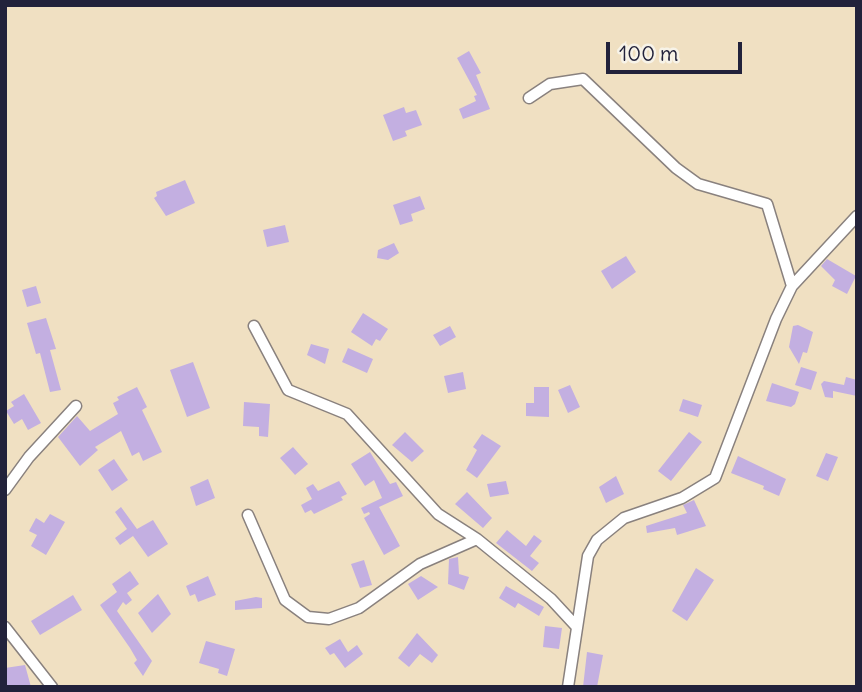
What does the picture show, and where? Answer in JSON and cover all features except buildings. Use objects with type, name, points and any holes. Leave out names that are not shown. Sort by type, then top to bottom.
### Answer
[{"type":"street","points":[[529,97],[550,84],[583,79],[676,168],[698,184],[767,204],[792,286]]},
{"type":"street","points":[[568,687],[588,556],[597,540],[624,518],[682,498],[715,478],[740,420],[776,319],[792,286],[857,216]]},
{"type":"street","points":[[254,326],[288,390],[347,414],[430,507],[452,525],[477,539],[551,599],[576,626]]},
{"type":"street","points":[[5,490],[29,457],[76,406]]},
{"type":"street","points":[[248,515],[285,600],[308,617],[329,619],[359,608],[420,564],[477,539]]},
{"type":"street","points":[[5,627],[52,687]]}]
